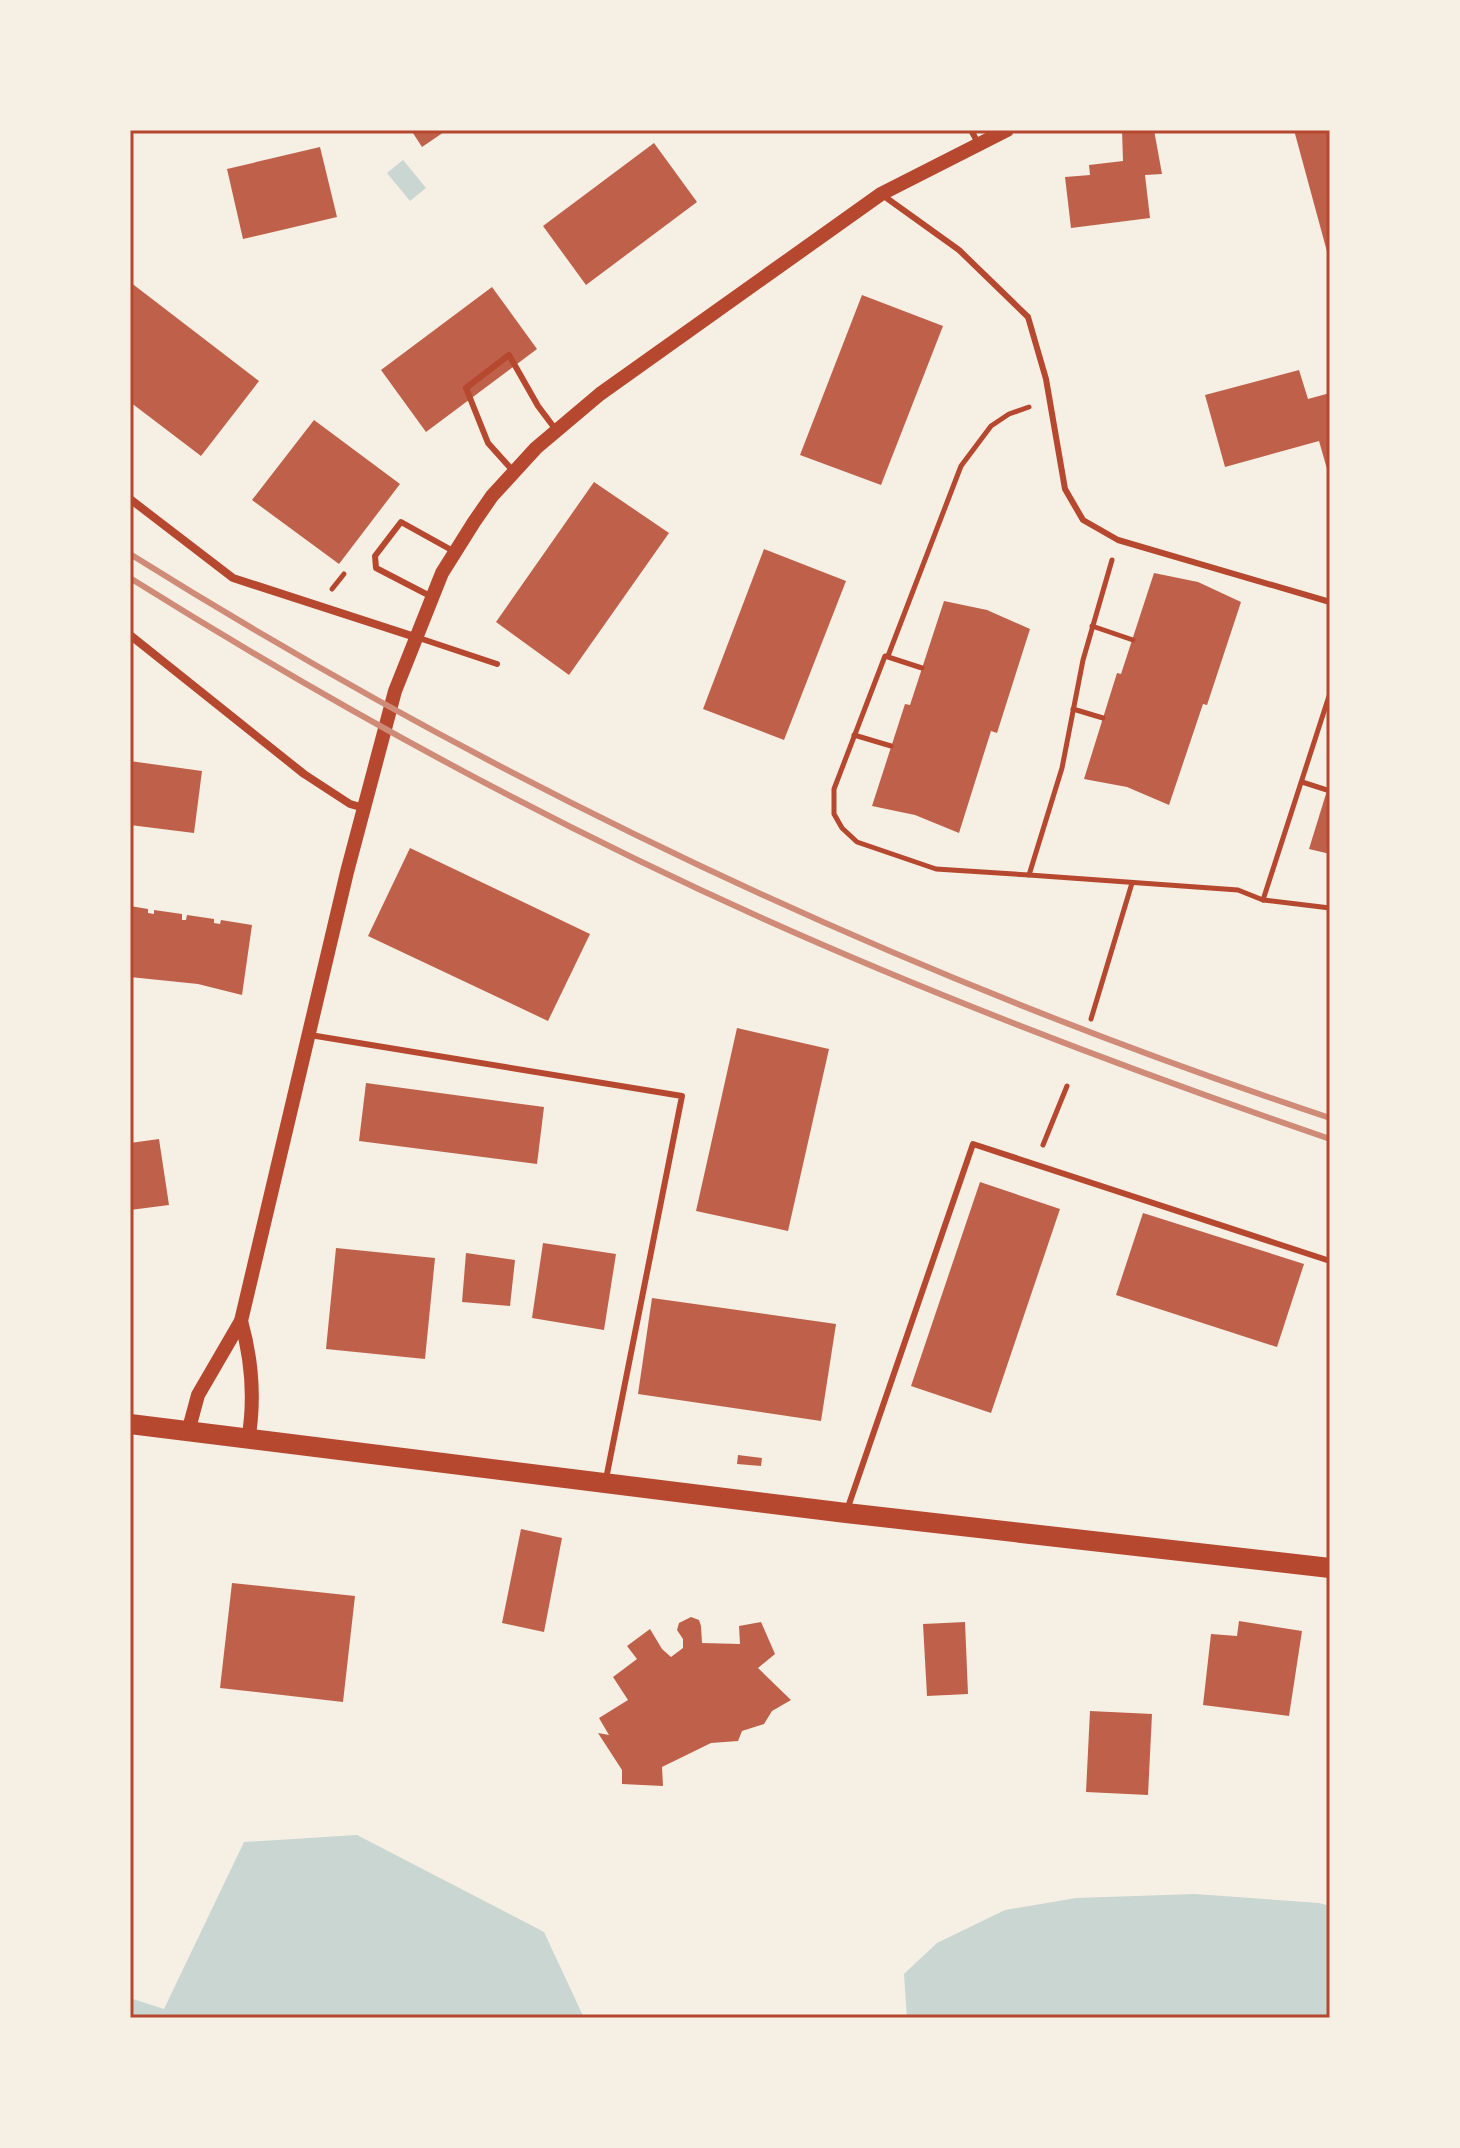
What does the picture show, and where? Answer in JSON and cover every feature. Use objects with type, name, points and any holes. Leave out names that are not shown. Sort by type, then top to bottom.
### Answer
[{"type":"main road","points":[[130,1424],[846,1513],[1330,1568]]},
{"type":"street","points":[[188,1432],[198,1395],[241,1321],[395,691],[432,597],[455,552],[492,496],[514,472],[556,430],[600,394],[881,194],[975,136],[1007,130]]},
{"type":"street","points":[[130,499],[233,578],[415,637]]},
{"type":"street","points":[[130,635],[304,774],[350,804],[364,808]]},
{"type":"street","points":[[241,1321],[252,1394],[248,1441]]},
{"type":"lane","points":[[881,194],[959,250],[1028,317],[1049,401],[1065,489],[1083,520],[1118,540],[1330,602]]},
{"type":"lane","points":[[514,472],[488,443],[466,388],[509,355],[538,406],[556,430]]},
{"type":"lane","points":[[432,597],[376,568],[375,556],[401,522],[455,552]]},
{"type":"lane","points":[[415,637],[497,664]]},
{"type":"lane","points":[[310,1035],[682,1096],[605,1484]]},
{"type":"lane","points":[[846,1513],[973,1144],[1330,1261]]},
{"type":"path","points":[[1049,401],[997,421],[985,432],[956,476],[888,656],[885,656],[854,735],[832,797],[834,814],[852,839],[936,869],[1238,890],[1263,900],[1330,908]]},
{"type":"path","points":[[1029,875],[1062,768],[1092,626],[1118,540]]},
{"type":"path","points":[[333,587],[344,574]]},
{"type":"path","points":[[1092,626],[1133,640]]},
{"type":"path","points":[[888,656],[922,668]]},
{"type":"path","points":[[1263,900],[1330,693]]},
{"type":"path","points":[[1073,709],[1103,718]]},
{"type":"path","points":[[854,735],[891,746]]},
{"type":"path","points":[[1301,782],[1327,790]]},
{"type":"path","points":[[1091,1019],[1132,883]]},
{"type":"path","points":[[1036,1163],[1067,1086]]},
{"type":"shaded area","points":[[403,160],[426,188],[410,201],[387,173]]},
{"type":"shaded area","points":[[357,1835],[544,1932],[584,2018],[130,2018],[130,1998],[164,2009],[244,1842]]},
{"type":"shaded area","points":[[1195,1894],[1330,1906],[1330,2018],[907,2018],[904,1974],[937,1943],[1005,1910],[1076,1898]]},
{"type":"building","points":[[411,130],[447,130],[422,147]]},
{"type":"building","points":[[1122,130],[1154,130],[1162,174],[1145,175],[1150,218],[1071,228],[1065,177],[1090,175],[1089,165],[1123,161]]},
{"type":"building","points":[[1294,130],[1330,130],[1329,259]]},
{"type":"building","points":[[654,143],[697,202],[586,285],[543,226]]},
{"type":"building","points":[[320,147],[337,217],[243,239],[227,169]]},
{"type":"building","points":[[130,282],[259,381],[201,456],[130,402]]},
{"type":"building","points":[[492,287],[537,349],[426,432],[381,370]]},
{"type":"building","points":[[862,295],[943,326],[881,485],[800,455]]},
{"type":"building","points":[[1299,370],[1308,399],[1330,393],[1330,469],[1327,469],[1319,441],[1225,467],[1205,395]]},
{"type":"building","points":[[314,420],[400,484],[339,564],[252,500]]},
{"type":"building","points":[[594,482],[669,533],[569,675],[496,622]]},
{"type":"building","points":[[764,549],[846,581],[784,740],[703,709]]},
{"type":"building","points":[[1154,573],[1198,582],[1241,602],[1169,805],[1127,787],[1084,779],[1117,673],[1121,674]]},
{"type":"building","points":[[944,601],[987,610],[1030,629],[997,733],[991,731],[959,833],[915,815],[872,806],[905,704],[910,705]]},
{"type":"building","points":[[130,761],[202,771],[194,833],[130,825]]},
{"type":"building","points":[[1330,784],[1330,854],[1309,849]]},
{"type":"building","points":[[410,848],[590,934],[548,1021],[368,936]]},
{"type":"building","points":[[130,906],[148,909],[148,913],[154,914],[154,910],[182,914],[182,920],[186,920],[187,915],[214,919],[214,923],[220,924],[221,920],[252,925],[242,995],[198,984],[130,977]]},
{"type":"building","points":[[737,1028],[829,1049],[788,1231],[696,1211]]},
{"type":"building","points":[[366,1083],[544,1107],[537,1164],[359,1141]]},
{"type":"building","points":[[159,1139],[169,1205],[130,1210],[130,1143]]},
{"type":"building","points":[[980,1182],[1060,1209],[991,1413],[911,1386]]},
{"type":"building","points":[[1143,1213],[1304,1264],[1277,1347],[1116,1295]]},
{"type":"building","points":[[543,1243],[616,1254],[604,1330],[532,1318]]},
{"type":"building","points":[[336,1248],[435,1258],[425,1359],[326,1349]]},
{"type":"building","points":[[466,1253],[515,1260],[510,1306],[462,1302]]},
{"type":"building","points":[[652,1298],[836,1324],[821,1421],[638,1394]]},
{"type":"building","points":[[738,1455],[762,1458],[761,1466],[737,1464]]},
{"type":"building","points":[[521,1529],[562,1538],[544,1632],[502,1623]]},
{"type":"building","points":[[232,1583],[355,1596],[343,1702],[220,1688]]},
{"type":"building","points":[[691,1617],[699,1620],[702,1643],[740,1644],[739,1626],[761,1622],[775,1654],[758,1668],[791,1700],[772,1711],[764,1724],[742,1731],[738,1741],[711,1743],[662,1767],[663,1786],[622,1784],[622,1770],[598,1733],[609,1735],[599,1718],[628,1700],[613,1677],[637,1659],[627,1646],[650,1629],[671,1657],[683,1648],[683,1639],[677,1630],[679,1623]]},
{"type":"building","points":[[1239,1621],[1302,1631],[1289,1716],[1203,1705],[1211,1634],[1237,1636]]},
{"type":"building","points":[[965,1622],[968,1694],[927,1696],[923,1624]]},
{"type":"building","points":[[1090,1711],[1152,1714],[1148,1795],[1086,1792]]},
{"type":"railway","points":[[130,554],[417,722],[564,799],[714,872],[1018,1004],[1330,1118]]},
{"type":"railway","points":[[130,578],[362,716],[521,802],[682,881],[834,950],[974,1008],[1330,1139]]}]
